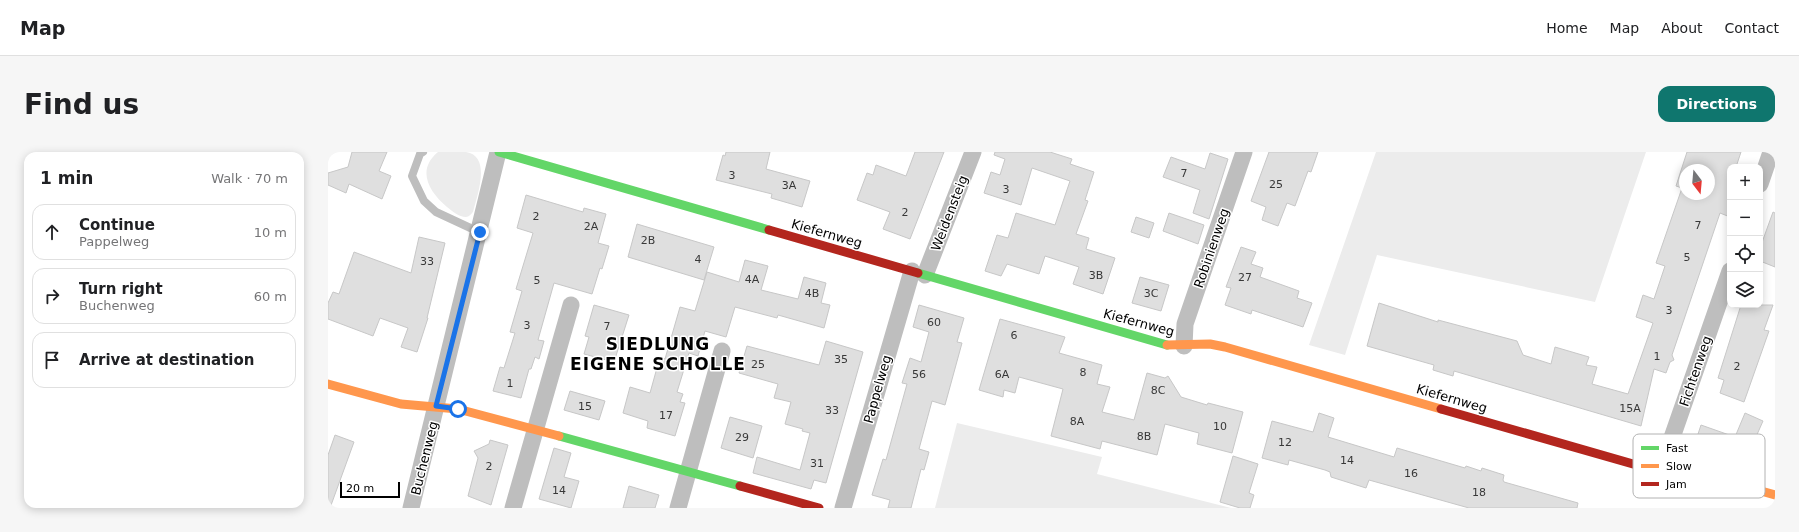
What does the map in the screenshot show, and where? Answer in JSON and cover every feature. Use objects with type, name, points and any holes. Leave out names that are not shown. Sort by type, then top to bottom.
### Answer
[{"type":"street","name":"Buchenweg","points":[[411,508],[499,152]]},
{"type":"street","name":"Kiefernweg","points":[[499,152],[1169,345],[1184,346],[1210,344],[1225,347],[1633,464]]},
{"type":"street","name":"Weidensteig","points":[[919,273],[973,152]]},
{"type":"street","name":"Robinienweg","points":[[1184,346],[1185,324],[1244,152]]},
{"type":"street","points":[[1763,175],[1771,152]]},
{"type":"street","name":"Fichtenweg","points":[[1673,434],[1729,272]]},
{"type":"street","name":"Pappelweg","points":[[843,508],[919,273]]},
{"type":"street","points":[[513,508],[571,305]]},
{"type":"street","points":[[678,508],[722,351]]},
{"type":"street","points":[[328,384],[401,404],[458,409],[819,508]]},
{"type":"street","name":"Kiefernweg","points":[[1765,492],[1775,495]]},
{"type":"lane","points":[[422,152],[412,176],[424,201],[436,212],[480,232]]},
{"type":"shaded area","points":[[438,152],[466,152],[474,155],[479,161],[481,178],[479,187],[473,212],[466,217],[456,214],[451,210],[435,195],[430,188],[426,173],[431,159]]},
{"type":"shaded area","points":[[1376,152],[1646,152],[1595,302],[1377,255],[1345,355],[1309,345]]},
{"type":"shaded area","points":[[957,423],[1102,457],[1097,474],[1231,508],[935,508]]},
{"type":"building","points":[[352,152],[387,152],[379,171],[391,176],[382,199],[349,184],[346,193],[328,185],[328,173],[348,167]]},
{"type":"building","points":[[726,152],[770,152],[766,169],[810,181],[802,207],[771,198],[772,194],[716,180],[723,155],[725,156]]},
{"type":"building","points":[[915,152],[944,152],[910,239],[883,229],[890,212],[857,200],[867,173],[873,175],[876,165],[906,176]]},
{"type":"building","points":[[995,152],[1050,152],[1072,159],[1070,164],[1094,172],[1085,200],[1088,201],[1076,234],[1089,238],[1086,249],[1115,258],[1103,294],[1073,284],[1079,267],[1045,256],[1039,274],[1007,264],[1001,276],[985,271],[997,235],[1008,238],[1016,213],[1055,225],[1070,181],[1032,168],[1021,205],[984,193],[991,172],[1000,175],[1005,159],[994,155]]},
{"type":"building","points":[[1269,152],[1318,152],[1311,172],[1308,171],[1295,206],[1287,203],[1278,226],[1262,220],[1266,207],[1251,201]]},
{"type":"building","points":[[1687,152],[1741,152],[1737,164],[1727,164],[1727,216],[1720,213],[1672,355],[1674,360],[1670,362],[1666,373],[1654,369],[1641,426],[1454,371],[1453,376],[1433,370],[1434,365],[1367,346],[1379,303],[1438,322],[1438,320],[1517,341],[1523,355],[1551,364],[1555,347],[1589,357],[1586,365],[1597,367],[1592,384],[1628,394],[1653,323],[1636,317],[1643,295],[1654,299],[1665,266],[1656,263],[1679,197],[1679,200],[1715,200],[1715,164],[1683,164]]},
{"type":"building","points":[[1210,153],[1228,159],[1209,219],[1193,213],[1200,190],[1163,177],[1171,157],[1205,169]]},
{"type":"building","points":[[1679,177],[1679,187],[1676,186]]},
{"type":"building","points":[[526,195],[583,212],[584,208],[606,214],[598,243],[609,246],[592,294],[554,283],[538,340],[544,341],[539,359],[535,357],[531,369],[529,369],[521,398],[493,391],[500,367],[504,368],[515,333],[510,332],[522,291],[516,289],[533,233],[517,228]]},
{"type":"building","points":[[1773,212],[1775,213],[1775,267],[1763,262],[1763,240]]},
{"type":"building","points":[[1169,213],[1204,225],[1198,244],[1163,231]]},
{"type":"building","points":[[1136,217],[1154,223],[1149,238],[1131,232]]},
{"type":"building","points":[[637,224],[714,247],[704,280],[628,257]]},
{"type":"building","points":[[419,237],[445,243],[428,318],[417,352],[401,347],[408,328],[380,318],[373,336],[328,319],[328,303],[333,292],[339,294],[354,252],[411,273]]},
{"type":"building","points":[[1241,247],[1256,252],[1251,264],[1263,268],[1260,277],[1299,291],[1297,298],[1312,303],[1303,327],[1252,310],[1251,314],[1225,305],[1231,288],[1226,287]]},
{"type":"building","points":[[745,260],[768,266],[761,290],[798,299],[804,277],[826,283],[821,303],[830,305],[824,328],[778,315],[777,318],[735,307],[726,337],[705,331],[698,356],[689,353],[677,392],[683,394],[680,402],[685,403],[675,436],[647,428],[648,421],[623,413],[630,387],[650,393],[660,357],[665,359],[680,307],[695,311],[707,272],[739,282]]},
{"type":"building","points":[[1140,277],[1169,285],[1161,311],[1132,303]]},
{"type":"building","points":[[594,305],[629,315],[614,362],[584,354],[589,337],[585,336]]},
{"type":"building","points":[[919,305],[964,318],[957,342],[962,343],[945,405],[932,401],[919,449],[929,452],[924,470],[921,469],[911,508],[888,508],[890,500],[872,495],[883,459],[886,460],[907,384],[902,383],[910,358],[921,362],[929,332],[913,327]]},
{"type":"building","points":[[1763,305],[1773,305],[1764,330],[1769,331],[1744,402],[1720,393],[1724,380],[1718,378],[1740,308],[1763,308]]},
{"type":"building","points":[[1000,319],[1065,337],[1059,353],[1102,365],[1097,384],[1110,387],[1102,412],[1134,420],[1147,373],[1165,378],[1168,376],[1181,397],[1207,405],[1208,403],[1243,412],[1232,453],[1197,444],[1199,433],[1165,424],[1157,455],[1102,441],[1100,449],[1051,436],[1063,389],[1019,377],[1015,393],[1004,390],[1003,397],[979,390]]},
{"type":"building","points":[[826,341],[863,352],[826,483],[814,480],[811,489],[753,473],[757,457],[800,470],[810,433],[802,431],[803,429],[785,424],[791,402],[774,398],[778,384],[739,373],[747,346],[819,365]]},
{"type":"building","points":[[570,391],[605,401],[599,420],[564,410]]},
{"type":"building","points":[[1319,413],[1334,418],[1328,437],[1394,457],[1397,448],[1465,468],[1466,466],[1481,471],[1482,468],[1504,475],[1504,482],[1578,503],[1577,508],[1469,508],[1369,480],[1366,488],[1331,477],[1330,472],[1325,470],[1289,460],[1288,465],[1262,458],[1272,421],[1313,432]]},
{"type":"building","points":[[1745,413],[1763,421],[1757,434],[1736,434]]},
{"type":"building","points":[[730,417],[762,426],[753,458],[721,448]]},
{"type":"building","points":[[1701,425],[1726,434],[1698,434]]},
{"type":"building","points":[[335,435],[354,442],[330,508],[328,508],[328,455]]},
{"type":"building","points":[[490,440],[508,445],[491,505],[468,496],[478,458],[474,451],[489,444]]},
{"type":"building","points":[[554,448],[571,453],[564,477],[579,481],[571,508],[539,499]]},
{"type":"building","points":[[1233,456],[1258,464],[1249,493],[1254,495],[1250,508],[1240,508],[1220,502]]},
{"type":"building","points":[[629,486],[659,495],[655,508],[623,508]]},
{"type":"traffic: fast","points":[[499,152],[769,230]]},
{"type":"traffic: fast","points":[[918,273],[1167,345]]},
{"type":"traffic: fast","points":[[559,436],[740,486]]},
{"type":"traffic: slow","points":[[1167,345],[1210,344],[1225,347],[1441,409]]},
{"type":"traffic: slow","points":[[328,384],[401,404],[458,409],[559,436]]},
{"type":"traffic: slow","points":[[1765,492],[1775,495]]},
{"type":"traffic: jam","points":[[769,230],[918,273]]},
{"type":"traffic: jam","points":[[1441,409],[1633,464]]},
{"type":"traffic: jam","points":[[740,486],[819,508]]},
{"type":"district","name":"SIEDLUNG EIGENE SCHOLLE","points":[[658,354]]},
{"type":"route","points":[[458,409],[436,406],[480,232]]}]
